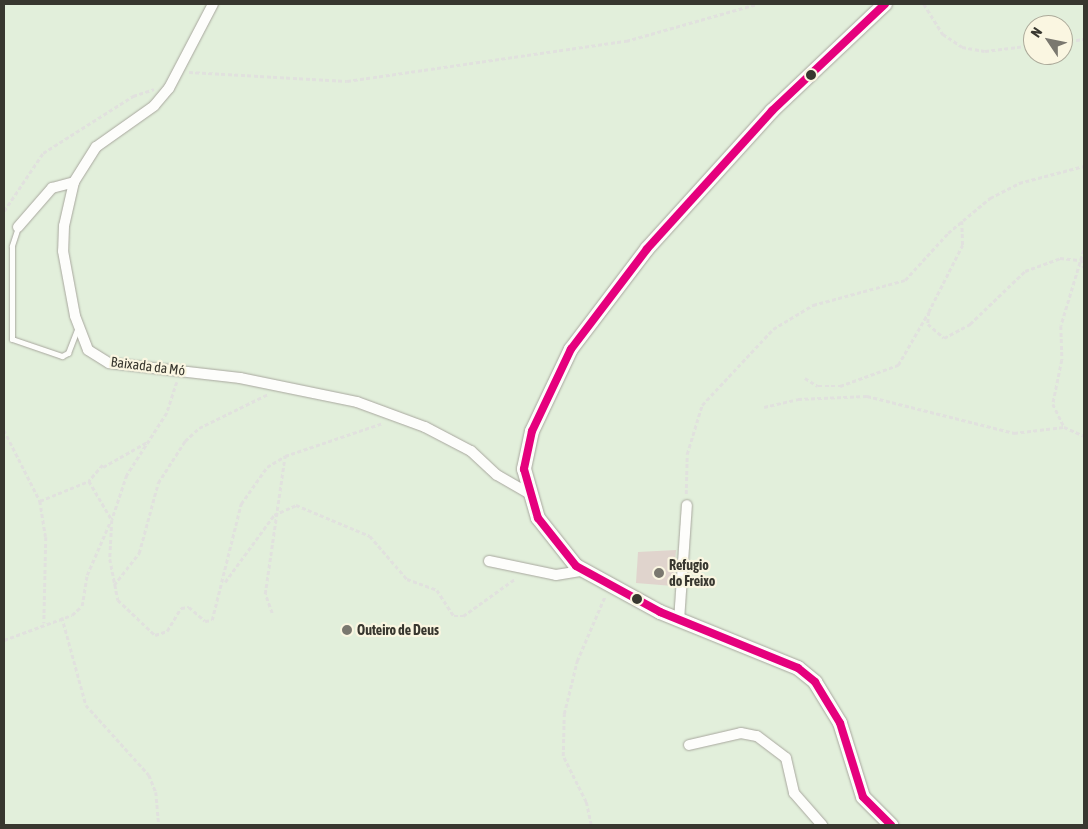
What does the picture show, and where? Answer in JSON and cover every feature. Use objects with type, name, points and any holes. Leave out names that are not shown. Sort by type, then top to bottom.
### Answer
[{"type":"street","name":"Baixada da Mó","points":[[213,4],[178,71],[154,106],[90,154],[74,182],[64,226],[64,252],[78,327],[96,357],[278,384],[394,414],[471,451],[497,475],[528,493]]},
{"type":"street","points":[[885,4],[772,111],[647,249],[571,349],[525,451],[528,493],[552,538],[582,571],[609,588],[679,621],[785,662],[815,682],[840,723],[863,797],[891,825]]},
{"type":"street","points":[[18,227],[52,188],[74,182]]},
{"type":"street","points":[[679,621],[687,505]]},
{"type":"street","points":[[489,561],[525,571],[556,575],[582,571]]},
{"type":"street","points":[[689,745],[741,733],[757,736],[786,758],[794,793],[822,825]]},
{"type":"lane","points":[[18,227],[12,246],[12,339],[62,356],[68,353],[78,327]]},
{"type":"path","points":[[178,71],[347,80],[626,41],[757,4]]},
{"type":"path","points":[[924,4],[943,34],[962,48],[985,51],[1023,46]]},
{"type":"path","points":[[4,211],[43,153],[134,96],[158,88]]},
{"type":"path","points":[[687,505],[684,475],[693,423],[722,378],[793,315],[814,305],[905,280],[962,221],[1019,183],[1084,166]]},
{"type":"path","points":[[805,378],[818,386],[840,386],[898,365],[929,312],[964,245],[962,221]]},
{"type":"path","points":[[1064,427],[1056,414],[1054,394],[1062,360],[1060,326],[1084,250]]},
{"type":"path","points":[[929,312],[928,324],[934,331],[952,337],[1026,271],[1060,258],[1080,259]]},
{"type":"path","points":[[1080,259],[1084,268]]},
{"type":"path","points":[[4,640],[44,623],[72,615],[84,602],[87,575],[112,520],[127,475],[167,413],[178,370]]},
{"type":"path","points":[[114,584],[140,553],[158,483],[185,441],[199,428],[258,400],[278,384]]},
{"type":"path","points":[[764,408],[798,399],[867,396],[1014,433],[1064,427],[1084,436]]},
{"type":"path","points":[[89,481],[112,520],[114,584],[122,607],[148,631],[162,635],[181,608],[189,607],[205,621],[212,620],[224,584],[240,504],[267,467],[285,456],[383,423],[394,414]]},
{"type":"path","points":[[4,430],[40,501],[46,537],[44,623]]},
{"type":"path","points":[[40,501],[89,481],[103,466],[150,441]]},
{"type":"path","points":[[272,613],[265,594],[274,515],[285,456]]},
{"type":"path","points":[[224,584],[274,515],[286,506],[305,506],[370,536],[407,579],[437,590],[454,616],[463,616],[525,571]]},
{"type":"path","points":[[591,825],[586,802],[562,756],[564,714],[577,661],[609,588]]},
{"type":"path","points":[[62,617],[86,705],[149,775],[156,792],[160,825]]},
{"type":"green space","points":[[4,4],[1084,4],[1084,825],[4,825]]},
{"type":"building","points":[[676,550],[673,586],[636,583],[638,552]]},
{"type":"transit line","points":[[885,4],[772,111],[647,249],[571,349],[532,431],[524,469],[538,518],[576,566],[660,612],[798,668],[815,682],[840,723],[863,797],[891,825]]},
{"type":"place","name":"Refugio do Freixo","points":[[659,573]]},
{"type":"place","name":"Outeiro de Deus","points":[[347,630]]}]
